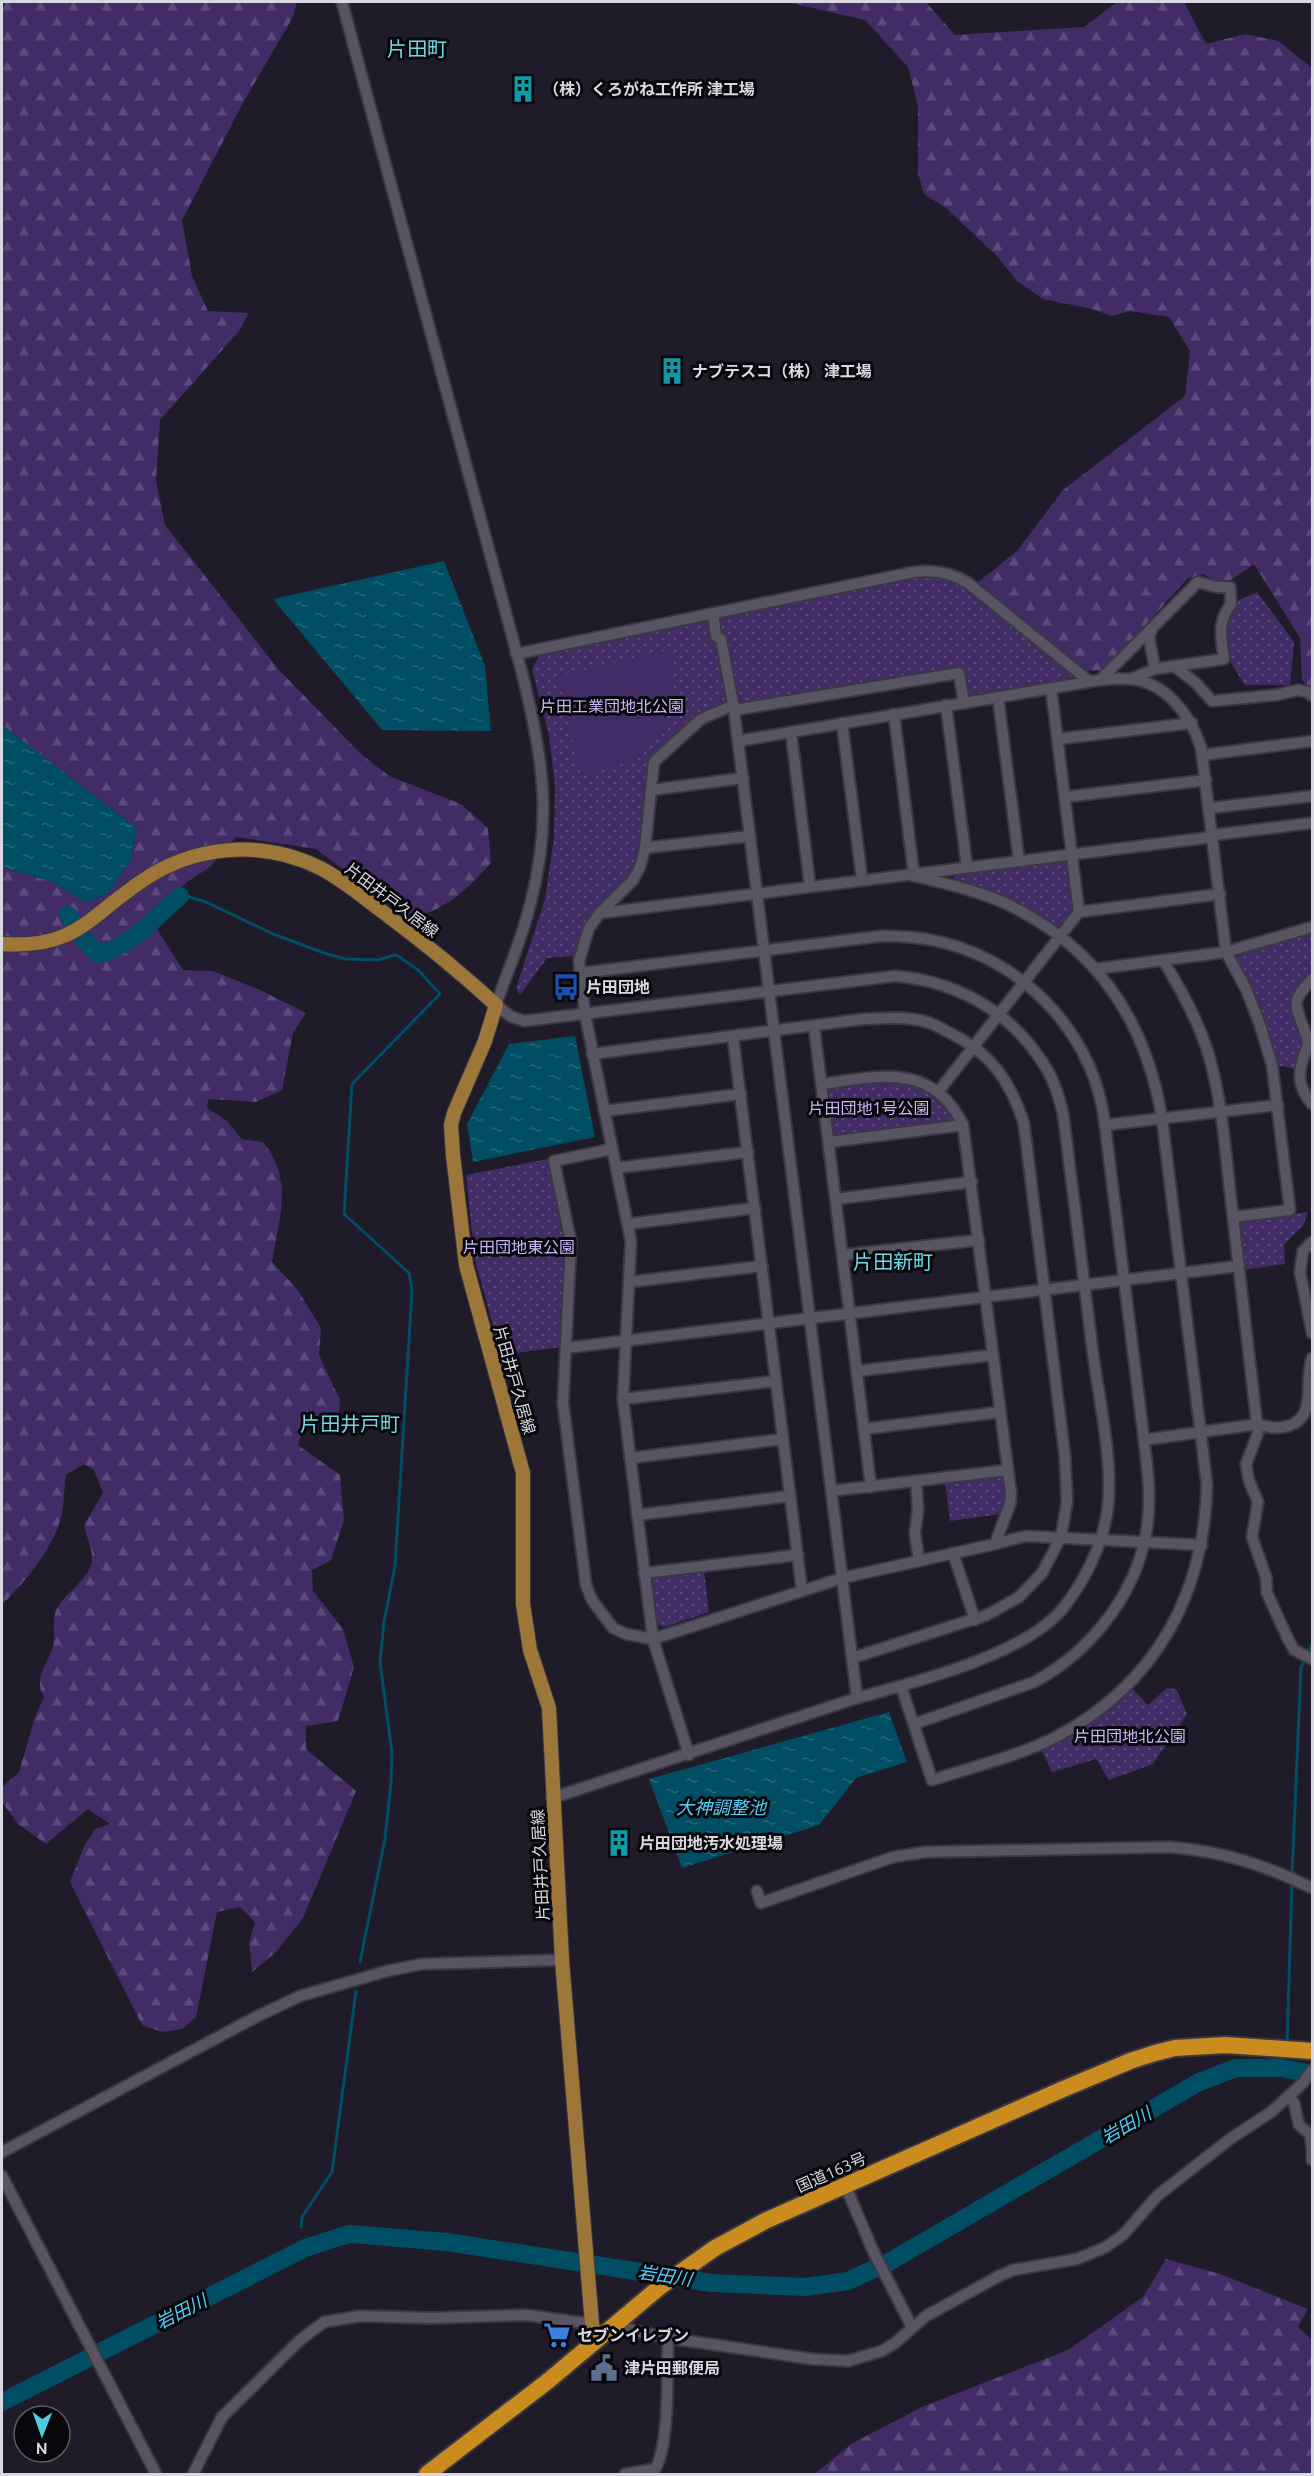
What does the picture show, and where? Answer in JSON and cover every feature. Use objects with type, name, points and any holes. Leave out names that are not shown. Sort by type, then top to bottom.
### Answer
[{"type":"highway","name":"国道163号","points":[[427,2475],[548,2381],[594,2332],[615,2324],[690,2265],[765,2221],[1061,2090],[1155,2053],[1175,2048],[1227,2045],[1312,2052]]},
{"type":"main road","name":"片田井戸久居線","points":[[2,944],[26,946],[63,937],[93,921],[142,881],[194,855],[227,850],[272,852],[307,862],[337,878],[403,927],[496,1005],[485,1041],[454,1113],[451,1125],[453,1155],[466,1265],[523,1473],[523,1604],[530,1650],[549,1708],[562,1960],[585,2249],[594,2332]]},
{"type":"street","points":[[342,2],[516,654],[541,757],[544,797],[542,839],[530,906],[496,1005],[510,1016],[524,1021],[881,977],[907,977],[959,991],[999,1014],[1042,1061],[1059,1100],[1065,1130],[1107,1474],[1108,1503],[1102,1539],[1079,1585],[1062,1610],[1013,1646],[901,1686],[857,1698],[689,1755],[552,1798]]},
{"type":"street","points":[[516,654],[914,572],[934,571],[946,573],[968,583],[1094,680]]},
{"type":"street","points":[[1094,680],[1153,627],[1198,582],[1216,587],[1230,587],[1231,603],[1220,627],[1224,659],[1155,669],[1131,679]]},
{"type":"street","points":[[713,614],[716,636],[721,639],[734,707],[857,1698]]},
{"type":"street","points":[[1153,627],[1149,637],[1155,669]]},
{"type":"street","points":[[1174,666],[1196,683],[1212,701],[1298,690],[1308,692],[1312,696]]},
{"type":"street","points":[[689,1755],[653,1639],[644,1573],[623,1400],[631,1241],[585,1014],[579,961],[584,941],[589,928],[600,913],[633,880],[640,867],[645,848],[654,762],[701,719],[734,707],[959,673],[964,703]]},
{"type":"street","points":[[738,741],[1094,680],[1131,679],[1151,686],[1182,708],[1192,723],[1202,747],[1226,952],[1246,989],[1272,1065],[1290,1210],[1233,1217]]},
{"type":"street","points":[[1051,688],[1079,912]]},
{"type":"street","points":[[998,697],[1019,860]]},
{"type":"street","points":[[946,705],[967,867]]},
{"type":"street","points":[[894,714],[914,876]]},
{"type":"street","points":[[842,723],[862,879]]},
{"type":"street","points":[[1058,739],[1192,723]]},
{"type":"street","points":[[791,732],[810,886]]},
{"type":"street","points":[[1202,755],[1312,741]]},
{"type":"street","points":[[651,790],[743,778]]},
{"type":"street","points":[[1065,797],[1206,780]]},
{"type":"street","points":[[1210,808],[1312,796]]},
{"type":"street","points":[[600,913],[862,879],[914,876],[1019,860],[1312,823]]},
{"type":"street","points":[[645,848],[750,836]]},
{"type":"street","points":[[901,1686],[932,1780],[1043,1743],[1083,1722],[1120,1693],[1159,1647],[1182,1606],[1195,1573],[1202,1545],[1207,1485],[1162,1118],[1153,1070],[1134,1026],[1123,1005],[1095,969],[1060,935],[1034,918],[977,892],[914,876]]},
{"type":"street","points":[[938,1092],[1079,912],[1220,894]]},
{"type":"street","points":[[1095,969],[1226,952],[1312,927]]},
{"type":"street","points":[[580,973],[881,936],[910,937],[941,942],[992,961],[1024,982],[1059,1017],[1084,1055],[1098,1090],[1105,1125],[1144,1440],[1149,1493],[1144,1542],[1128,1585],[1112,1614],[1091,1639],[1052,1673],[1018,1690],[914,1724]]},
{"type":"street","points":[[1162,960],[1189,1007],[1209,1056],[1220,1111],[1258,1424],[1258,1433],[1245,1464],[1246,1474],[1258,1502],[1252,1537],[1266,1577],[1267,1593],[1291,1644],[1294,1650],[1312,1659]]},
{"type":"street","points":[[1312,979],[1302,989],[1296,1003],[1308,1040],[1299,1071],[1300,1083],[1303,1092],[1312,1104]]},
{"type":"street","points":[[592,1054],[894,1017],[928,1022],[974,1047],[987,1056],[1007,1083],[1024,1125],[1067,1480],[1066,1514],[1061,1537],[1042,1573],[1019,1597],[1003,1608],[975,1620],[852,1658]]},
{"type":"street","points":[[814,1026],[871,1487]]},
{"type":"street","points":[[734,1037],[802,1591]]},
{"type":"street","points":[[822,1083],[898,1076],[918,1081],[938,1092],[951,1104],[963,1125],[1008,1470],[1010,1504],[995,1544]]},
{"type":"street","points":[[604,1111],[741,1094]]},
{"type":"street","points":[[1105,1125],[1278,1105]]},
{"type":"street","points":[[829,1142],[963,1125]]},
{"type":"street","points":[[612,1149],[554,1161],[570,1242],[563,1403],[587,1591],[613,1628],[626,1634],[653,1639],[842,1578],[1025,1536],[1202,1545]]},
{"type":"street","points":[[616,1168],[748,1152]]},
{"type":"street","points":[[836,1198],[972,1182]]},
{"type":"street","points":[[628,1224],[755,1208]]},
{"type":"street","points":[[843,1255],[979,1240]]},
{"type":"street","points":[[1312,1242],[1303,1251],[1300,1272],[1312,1334]]},
{"type":"street","points":[[629,1282],[762,1266]]},
{"type":"street","points":[[566,1348],[1239,1266]]},
{"type":"street","points":[[857,1371],[993,1355]]},
{"type":"street","points":[[1144,1440],[1258,1424],[1268,1428],[1283,1428],[1301,1418],[1307,1405],[1308,1374],[1312,1358]]},
{"type":"street","points":[[623,1400],[776,1381]]},
{"type":"street","points":[[864,1429],[1000,1412]]},
{"type":"street","points":[[630,1458],[783,1439]]},
{"type":"street","points":[[831,1491],[1008,1470]]},
{"type":"street","points":[[916,1481],[918,1509],[915,1533],[919,1561]]},
{"type":"street","points":[[637,1515],[790,1496]]},
{"type":"street","points":[[953,1554],[975,1620]]},
{"type":"street","points":[[644,1573],[798,1555]]},
{"type":"street","points":[[757,1891],[761,1903],[893,1857],[925,1852],[1169,1847],[1198,1849],[1244,1859],[1312,1888]]},
{"type":"street","points":[[2,2152],[256,2017],[300,1996],[387,1971],[422,1964],[562,1960]]},
{"type":"street","points":[[615,2324],[668,2338],[812,2359],[848,2361],[882,2351],[947,2303],[1013,2270],[1077,2259],[1106,2247],[1124,2234],[1157,2196],[1230,2139],[1271,2112],[1303,2083],[1312,2070]]},
{"type":"street","points":[[1288,2096],[1294,2103],[1299,2125],[1310,2134],[1312,2160]]},
{"type":"street","points":[[2,2176],[156,2475]]},
{"type":"street","points":[[845,2185],[876,2257],[912,2327]]},
{"type":"street","points":[[193,2475],[222,2417],[300,2340],[324,2322],[360,2316],[431,2318],[526,2315],[594,2332]]},
{"type":"street","points":[[625,2475],[655,2469],[659,2462],[664,2438],[668,2338]]},
{"type":"green space","points":[[2,2],[297,2],[293,17],[244,101],[182,220],[192,276],[208,311],[249,313],[239,331],[160,420],[156,480],[165,525],[279,670],[360,753],[389,776],[461,804],[488,828],[491,863],[455,898],[435,910],[409,919],[316,849],[236,837],[210,867],[187,882],[148,915],[183,970],[213,971],[260,990],[306,1013],[293,1033],[282,1090],[256,1102],[208,1099],[207,1108],[227,1121],[242,1139],[263,1142],[273,1156],[281,1185],[282,1200],[272,1262],[297,1289],[321,1328],[319,1355],[340,1400],[338,1418],[305,1423],[298,1445],[340,1475],[344,1520],[331,1560],[312,1570],[313,1591],[343,1629],[354,1667],[338,1721],[306,1726],[306,1749],[356,1791],[303,1918],[275,1953],[252,1972],[249,1942],[255,1922],[240,1907],[217,1912],[196,2017],[182,2029],[162,2032],[142,2025],[70,1882],[85,1844],[95,1829],[110,1824],[88,1809],[46,1844],[18,1824],[2,1802],[2,1787],[19,1772],[35,1717],[44,1697],[40,1682],[54,1641],[54,1618],[57,1609],[87,1574],[92,1561],[84,1525],[103,1493],[94,1470],[84,1464],[66,1475],[63,1505],[56,1533],[28,1576],[2,1605],[2,867],[50,881],[86,902],[107,894],[131,860],[137,828],[2,725]]},
{"type":"green space","points":[[787,2],[926,2],[955,35],[1084,27],[1117,2],[1184,2],[1206,44],[1245,34],[1278,41],[1312,68],[1312,691],[1302,680],[1300,638],[1254,564],[1224,585],[1203,574],[1187,579],[1105,670],[1011,675],[957,599],[1017,551],[1063,490],[1185,396],[1190,351],[1169,317],[1130,311],[1112,316],[1092,309],[1043,299],[1017,281],[998,257],[946,208],[924,194],[918,173],[918,106],[908,67],[865,20]]},
{"type":"green space","name":"片田工業団地北公園","points":[[918,577],[939,578],[962,585],[1079,679],[972,697],[966,693],[962,670],[743,706],[738,703],[724,705],[650,759],[637,857],[631,871],[586,927],[575,956],[547,958],[520,995],[516,988],[545,899],[554,836],[555,785],[549,736],[532,669],[540,654]]},
{"type":"green space","points":[[1257,592],[1294,642],[1290,685],[1245,685],[1231,663],[1225,629],[1235,602]]},
{"type":"green space","points":[[671,649],[673,680],[670,710],[658,737],[648,748],[623,764],[581,774],[558,677]]},
{"type":"green space","points":[[1062,860],[1068,865],[1073,910],[1061,926],[1054,926],[1014,901],[954,879],[954,874]]},
{"type":"green space","points":[[1312,931],[1312,974],[1298,987],[1293,1000],[1305,1042],[1296,1069],[1276,1065],[1256,997],[1236,960],[1237,953]]},
{"type":"green space","name":"片田団地1号公園","points":[[885,1081],[905,1083],[923,1089],[946,1107],[952,1115],[951,1122],[838,1136],[832,1133],[827,1093],[831,1087]]},
{"type":"green space","name":"片田団地東公園","points":[[548,1159],[565,1243],[561,1347],[501,1355],[475,1260],[466,1175]]},
{"type":"green space","points":[[1308,1212],[1303,1226],[1284,1244],[1285,1264],[1243,1270],[1237,1221]]},
{"type":"green space","points":[[999,1476],[1004,1480],[1005,1503],[1001,1514],[950,1521],[945,1482]]},
{"type":"green space","points":[[704,1570],[709,1612],[664,1627],[657,1624],[651,1580],[654,1576]]},
{"type":"green space","name":"片田団地北公園","points":[[1131,1687],[1148,1705],[1167,1688],[1176,1689],[1187,1714],[1153,1764],[1109,1780],[1096,1759],[1052,1772],[1041,1749],[1089,1722]]},
{"type":"green space","points":[[1166,2259],[1220,2274],[1308,2309],[1298,2327],[1312,2340],[1312,2474],[815,2474],[851,2444],[922,2407],[1068,2350],[1143,2297]]},
{"type":"water","points":[[444,561],[485,666],[491,731],[382,730],[273,599]]},
{"type":"water","points":[[2,725],[137,828],[131,860],[107,894],[86,902],[50,881],[2,867]]},
{"type":"water","points":[[575,1036],[595,1137],[473,1162],[467,1124],[509,1044]]},
{"type":"water","name":"大神調整池","points":[[889,1712],[907,1762],[856,1778],[819,1825],[682,1868],[649,1779]]},
{"type":"waterway","points":[[180,896],[206,902],[273,934],[327,954],[346,959],[379,960],[394,955],[398,956],[418,970],[440,994],[352,1084],[344,1214],[409,1273],[412,1291],[395,1566],[384,1622],[380,1662],[392,1753],[391,1783],[385,1839],[360,1962]]},
{"type":"waterway","points":[[84,940],[98,954],[122,945],[180,896]]},
{"type":"waterway","points":[[68,915],[74,924]]},
{"type":"waterway","points":[[1308,1653],[1312,1644]]},
{"type":"waterway","points":[[1292,1876],[1301,1668],[1305,1659]]},
{"type":"waterway","points":[[1287,2044],[1292,1883]]},
{"type":"waterway","points":[[301,2227],[302,2217],[332,2172],[356,1991]]},
{"type":"waterway","points":[[1281,2068],[1283,2058]]},
{"type":"waterway","name":"岩田川","points":[[2,2402],[305,2248],[349,2234],[447,2242],[711,2283],[805,2287],[848,2281],[889,2262],[1199,2082],[1236,2068],[1281,2068],[1312,2074]]},
{"type":"place","name":"（株）くろがね工作所 津工場","points":[[523,89]]},
{"type":"place","name":"ナブテスコ（株） 津工場","points":[[672,371]]},
{"type":"place","name":"片田団地","points":[[566,987]]},
{"type":"place","name":"片田団地汚水処理場","points":[[619,1843]]},
{"type":"place","name":"セブンイレブン","points":[[557,2335]]},
{"type":"place","name":"津片田郵便局","points":[[604,2368]]},
{"type":"district","name":"片田町","points":[[417,48]]},
{"type":"district","name":"片田新町","points":[[893,1261]]},
{"type":"district","name":"片田井戸町","points":[[350,1423]]}]
